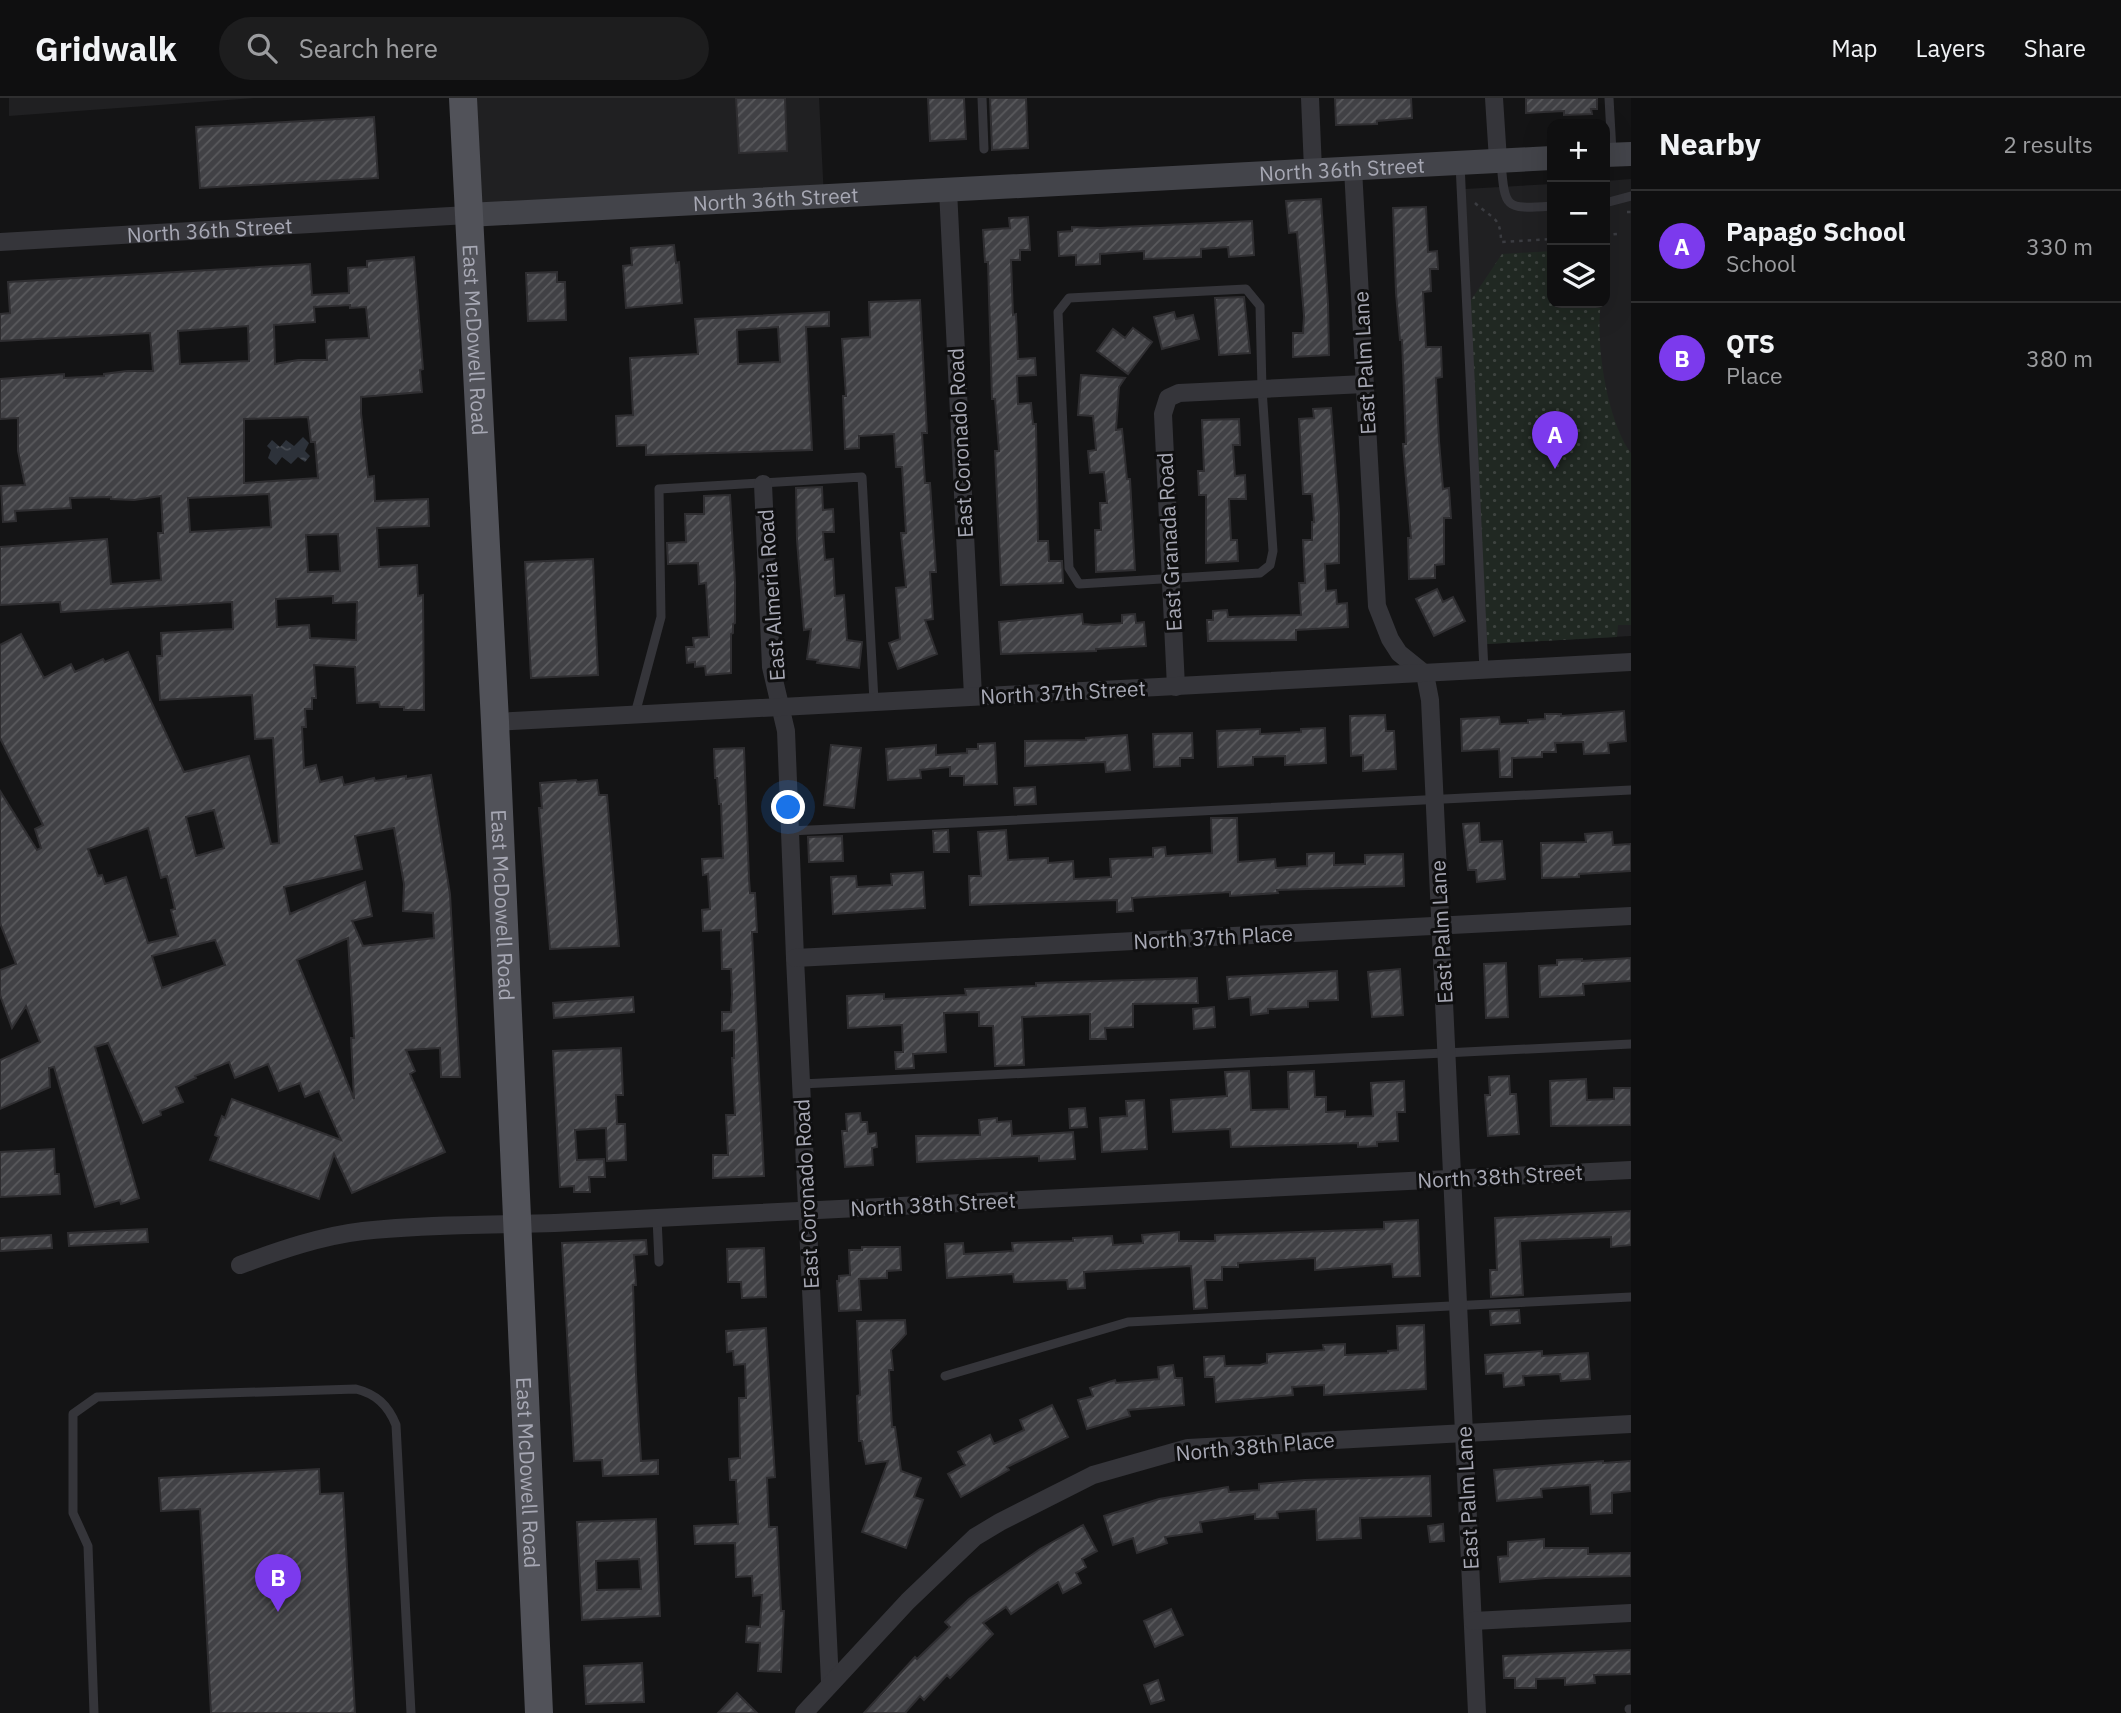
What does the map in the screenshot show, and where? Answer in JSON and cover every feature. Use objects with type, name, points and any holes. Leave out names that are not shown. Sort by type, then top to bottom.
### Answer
[{"type":"main road","name":"East McDowell Road","points":[[463,98],[495,722],[539,1713]]},
{"type":"main road","name":"North 36th Street","points":[[468,215],[1547,158]]},
{"type":"street","points":[[1310,98],[1313,170]]},
{"type":"street","points":[[1494,98],[1499,160]]},
{"type":"street","name":"East Palm Lane","points":[[1353,169],[1377,606],[1390,639],[1399,653],[1425,674],[1430,700],[1477,1713]]},
{"type":"street","name":"East Coronado Road","points":[[948,190],[973,696]]},
{"type":"street","name":"North 36th Street","points":[[0,242],[468,215]]},
{"type":"street","points":[[1262,389],[1365,384]]},
{"type":"street","name":"East Granada Road","points":[[1176,687],[1163,414],[1168,398],[1180,393],[1262,389]]},
{"type":"street","name":"East Almeria Road","points":[[763,484],[771,667],[780,706]]},
{"type":"street","name":"North 37th Street","points":[[495,722],[1631,662]]},
{"type":"street","name":"East Coronado Road","points":[[780,706],[786,731],[794,958],[830,1682]]},
{"type":"street","name":"North 37th Place","points":[[794,958],[1631,916]]},
{"type":"street","name":"North 38th Street","points":[[240,1265],[319,1239],[362,1231],[1631,1170]]},
{"type":"street","name":"North 38th Place","points":[[804,1713],[908,1601],[975,1537],[1000,1521],[1093,1475],[1188,1448],[1631,1424]]},
{"type":"street","points":[[1473,1620],[1631,1614]]},
{"type":"lane","points":[[982,98],[984,149]]},
{"type":"lane","points":[[1609,98],[1616,155]]},
{"type":"lane","points":[[1499,160],[1503,194],[1509,204],[1520,208],[1547,206]]},
{"type":"lane","points":[[1460,163],[1484,671]]},
{"type":"lane","points":[[1610,202],[1631,196]]},
{"type":"lane","points":[[1246,289],[1260,306],[1262,389],[1273,551],[1270,565],[1260,573],[1079,584],[1069,568],[1058,312],[1069,298],[1246,289]]},
{"type":"lane","points":[[635,714],[661,617],[659,489],[862,477],[874,701]]},
{"type":"lane","points":[[790,831],[1631,790]]},
{"type":"lane","points":[[801,1084],[1631,1044]]},
{"type":"lane","points":[[657,1218],[659,1262]]},
{"type":"lane","points":[[945,1376],[1128,1322],[1631,1297]]},
{"type":"lane","points":[[94,1713],[88,1546],[73,1513],[73,1414],[97,1397],[356,1389],[368,1392],[381,1401],[392,1414],[396,1425],[411,1713]]},
{"type":"path","points":[[1471,199],[1498,220],[1502,242],[1547,239]]},
{"type":"path","points":[[1610,235],[1617,234]]},
{"type":"shaded area","points":[[9,98],[255,98],[9,116]]},
{"type":"shaded area","points":[[463,98],[819,98],[824,198],[468,215]]},
{"type":"shaded area","points":[[1631,179],[1631,636],[1487,644],[1465,189],[1547,184],[1547,308],[1610,308],[1610,181]]},
{"type":"shaded area","points":[[1547,251],[1547,308],[1601,308],[1600,339],[1609,402],[1615,422],[1631,453],[1631,625],[1618,625],[1617,637],[1487,644],[1467,306],[1502,254]]},
{"type":"water","points":[[303,437],[309,443],[305,451],[310,456],[305,462],[298,457],[291,464],[282,457],[276,465],[268,458],[271,450],[267,446],[272,440],[280,447],[286,440],[294,446]]},
{"type":"building","points":[[736,98],[785,98],[787,151],[739,153]]},
{"type":"building","points":[[928,98],[964,98],[966,139],[930,141]]},
{"type":"building","points":[[990,98],[1026,98],[1028,148],[992,150]]},
{"type":"building","points":[[1335,98],[1411,98],[1412,118],[1377,121],[1377,124],[1336,125]]},
{"type":"building","points":[[1526,98],[1597,98],[1597,109],[1591,109],[1592,114],[1564,115],[1564,111],[1526,113]]},
{"type":"building","points":[[374,117],[378,178],[200,188],[196,127]]},
{"type":"building","points":[[1321,199],[1329,355],[1293,357],[1293,333],[1303,333],[1304,316],[1297,232],[1289,233],[1286,201]]},
{"type":"building","points":[[1426,207],[1428,252],[1437,251],[1438,269],[1430,269],[1431,291],[1423,292],[1426,347],[1441,347],[1442,377],[1436,378],[1439,441],[1443,489],[1449,488],[1451,518],[1444,518],[1444,564],[1435,565],[1435,578],[1409,579],[1408,538],[1411,538],[1403,444],[1406,444],[1402,340],[1396,293],[1393,208]]},
{"type":"building","points":[[1028,217],[1030,250],[1020,250],[1020,260],[1011,260],[1013,315],[1016,314],[1018,359],[1035,358],[1036,375],[1017,376],[1018,404],[1031,403],[1033,424],[1036,424],[1038,541],[1048,541],[1049,561],[1062,561],[1063,583],[1001,585],[995,451],[999,451],[995,399],[992,399],[988,262],[985,262],[983,230],[1010,228],[1009,218]]},
{"type":"building","points":[[1252,221],[1254,255],[1229,257],[1228,247],[1201,249],[1201,257],[1144,259],[1144,251],[1100,254],[1100,264],[1076,265],[1076,255],[1059,256],[1058,232],[1072,231],[1072,227]]},
{"type":"building","points":[[674,245],[676,263],[679,262],[682,303],[626,308],[623,266],[632,265],[631,248]]},
{"type":"building","points":[[414,257],[423,369],[420,370],[422,392],[361,397],[361,413],[368,477],[374,476],[375,501],[428,499],[429,526],[377,528],[379,567],[417,565],[418,596],[423,595],[424,710],[380,707],[379,702],[357,703],[355,667],[314,665],[316,698],[312,698],[312,709],[305,709],[306,727],[302,727],[304,768],[316,765],[320,782],[342,777],[344,785],[374,778],[375,781],[431,775],[450,894],[460,1077],[441,1077],[440,1048],[406,1050],[415,1071],[410,1074],[445,1152],[352,1193],[334,1154],[319,1199],[210,1160],[219,1137],[215,1135],[232,1099],[341,1140],[319,1091],[305,1097],[300,1083],[279,1091],[268,1064],[235,1078],[229,1062],[176,1087],[183,1102],[160,1111],[161,1115],[143,1123],[108,1043],[95,1047],[139,1198],[121,1204],[120,1200],[95,1207],[54,1067],[49,1068],[50,1087],[0,1109],[0,1060],[40,1042],[26,1006],[12,1028],[0,995],[0,970],[16,964],[0,923],[0,791],[37,850],[41,848],[35,829],[43,825],[0,738],[0,645],[21,634],[44,678],[71,664],[75,672],[103,659],[105,662],[128,652],[184,772],[249,756],[271,844],[279,843],[273,738],[255,739],[252,695],[160,700],[157,656],[162,656],[161,633],[233,629],[232,602],[61,612],[60,602],[0,605],[0,547],[107,539],[111,584],[161,580],[158,533],[163,533],[161,496],[134,500],[111,497],[70,498],[71,508],[15,511],[16,521],[3,522],[1,486],[25,485],[18,451],[18,418],[0,419],[0,379],[64,374],[64,378],[104,376],[127,371],[153,371],[150,333],[0,341],[0,314],[10,313],[8,282],[310,264],[312,295],[349,293],[348,268],[367,267],[367,261]],"holes":[[[314,307],[366,307],[369,338],[326,340],[327,360],[298,360],[275,364],[274,325],[315,322]],[[248,326],[249,361],[180,364],[178,331]],[[308,417],[311,442],[315,442],[318,478],[244,483],[244,419]],[[269,494],[271,527],[190,532],[188,498]],[[338,534],[340,571],[308,572],[306,535]],[[333,596],[333,603],[357,602],[356,640],[310,638],[309,625],[277,627],[276,599]],[[214,810],[224,848],[196,856],[186,817]],[[148,828],[161,878],[167,876],[175,909],[171,910],[178,936],[148,943],[126,877],[105,884],[102,875],[98,876],[88,849]],[[394,828],[404,884],[403,911],[433,913],[434,938],[363,946],[352,921],[372,916],[365,882],[290,914],[284,887],[362,869],[355,836]],[[348,938],[354,1038],[351,1038],[354,1099],[297,960]],[[215,940],[225,965],[162,988],[152,956]]]},
{"type":"building","points":[[557,272],[557,282],[565,282],[566,320],[528,321],[526,273]]},
{"type":"building","points":[[1244,297],[1250,353],[1219,355],[1215,298]]},
{"type":"building","points":[[920,300],[927,433],[922,433],[925,483],[930,483],[936,572],[930,572],[933,619],[925,620],[937,654],[898,669],[889,643],[900,639],[896,588],[906,587],[901,533],[906,533],[902,467],[896,467],[894,434],[859,436],[859,448],[845,449],[843,396],[846,396],[842,339],[870,337],[869,302]]},
{"type":"building","points":[[829,312],[829,326],[806,327],[812,450],[646,455],[646,445],[617,446],[616,416],[633,415],[630,358],[698,354],[695,319]],"holes":[[[778,327],[780,362],[738,364],[737,330]]]},
{"type":"building","points":[[1174,312],[1176,319],[1193,315],[1199,339],[1162,349],[1154,317]]},
{"type":"building","points":[[1133,328],[1152,342],[1128,374],[1097,351],[1113,329],[1125,338]]},
{"type":"building","points":[[1081,375],[1125,378],[1119,387],[1116,430],[1122,429],[1127,479],[1130,479],[1135,570],[1096,572],[1095,530],[1101,530],[1100,503],[1107,503],[1104,472],[1090,473],[1088,451],[1096,450],[1093,416],[1078,415]]},
{"type":"building","points":[[1331,408],[1339,512],[1339,563],[1325,564],[1326,591],[1336,590],[1337,604],[1347,603],[1348,627],[1296,630],[1296,640],[1208,641],[1207,620],[1213,620],[1213,611],[1227,610],[1228,617],[1301,615],[1299,583],[1305,583],[1303,540],[1312,540],[1314,522],[1312,494],[1303,494],[1299,419],[1314,418],[1313,409]]},
{"type":"building","points":[[1239,419],[1240,445],[1233,445],[1235,476],[1245,475],[1246,499],[1229,499],[1231,540],[1237,540],[1238,561],[1206,563],[1206,495],[1199,495],[1198,471],[1204,471],[1202,420]]},
{"type":"building","points":[[822,487],[823,510],[833,509],[834,532],[823,532],[825,560],[833,559],[835,596],[844,595],[847,640],[862,642],[859,668],[817,663],[818,660],[807,659],[811,629],[804,630],[796,488]]},
{"type":"building","points":[[730,495],[735,582],[731,673],[706,675],[705,666],[695,667],[695,662],[687,663],[686,647],[694,647],[693,638],[709,637],[706,583],[699,584],[698,563],[668,564],[667,543],[686,542],[685,514],[704,514],[704,496]]},
{"type":"building","points":[[593,559],[598,675],[531,678],[525,562]]},
{"type":"building","points":[[1437,589],[1443,602],[1453,597],[1465,621],[1434,636],[1416,599]]},
{"type":"building","points":[[1082,614],[1083,624],[1095,625],[1122,623],[1122,615],[1135,614],[1136,623],[1144,622],[1146,646],[1096,651],[1001,654],[999,622]]},
{"type":"building","points":[[1624,711],[1626,741],[1608,743],[1609,753],[1584,754],[1583,742],[1555,743],[1556,752],[1542,752],[1542,757],[1512,758],[1512,777],[1500,777],[1499,749],[1462,751],[1461,719],[1499,717],[1500,724],[1528,723],[1528,720],[1545,719],[1545,714],[1561,716]]},
{"type":"building","points":[[1385,715],[1386,731],[1394,731],[1396,769],[1363,771],[1363,755],[1351,756],[1350,716]]},
{"type":"building","points":[[1325,728],[1326,763],[1285,765],[1285,756],[1253,757],[1253,765],[1218,767],[1217,731],[1260,729],[1260,734]]},
{"type":"building","points":[[1192,733],[1193,758],[1180,758],[1180,766],[1154,767],[1153,734]]},
{"type":"building","points":[[1127,735],[1130,770],[1106,772],[1105,762],[1025,766],[1025,741],[1086,740]]},
{"type":"building","points":[[995,743],[997,784],[964,785],[964,776],[950,776],[950,767],[920,770],[921,778],[888,780],[886,749],[936,745],[936,755],[967,753],[967,749],[978,749],[978,744]]},
{"type":"building","points":[[831,745],[861,748],[854,808],[824,805]]},
{"type":"building","points":[[744,748],[750,893],[755,893],[757,932],[752,932],[764,1176],[713,1178],[713,1155],[728,1155],[726,1115],[735,1115],[732,1058],[734,1030],[722,1031],[722,1012],[731,1012],[732,995],[731,969],[722,969],[721,930],[703,931],[702,910],[710,909],[708,874],[703,875],[702,859],[723,858],[721,804],[715,778],[714,749]]},
{"type":"building","points":[[597,780],[599,795],[607,795],[619,946],[550,949],[539,808],[542,808],[540,783]]},
{"type":"building","points":[[1035,787],[1036,804],[1015,805],[1014,788]]},
{"type":"building","points":[[1211,818],[1237,818],[1238,862],[1275,859],[1276,868],[1307,866],[1307,854],[1334,853],[1334,865],[1365,864],[1365,855],[1403,854],[1404,886],[1277,890],[1278,893],[1230,896],[1230,892],[1132,898],[1133,911],[1117,912],[1117,900],[970,905],[969,876],[981,876],[978,832],[1006,830],[1008,860],[1048,858],[1048,863],[1073,861],[1074,879],[1111,877],[1110,859],[1153,857],[1153,848],[1165,847],[1166,856],[1212,853]]},
{"type":"building","points":[[1479,823],[1480,842],[1502,841],[1505,879],[1477,882],[1476,870],[1468,870],[1463,824]]},
{"type":"building","points":[[948,830],[949,852],[934,852],[933,831]]},
{"type":"building","points":[[1612,832],[1613,845],[1631,844],[1631,871],[1542,878],[1541,843],[1586,842],[1585,834]]},
{"type":"building","points":[[842,836],[843,861],[809,862],[808,837]]},
{"type":"building","points":[[923,872],[925,908],[833,914],[831,877],[856,876],[857,887],[892,885],[891,874]]},
{"type":"building","points":[[1631,958],[1631,981],[1583,984],[1584,995],[1540,997],[1539,966],[1557,965],[1557,960]]},
{"type":"building","points":[[1506,963],[1508,1017],[1486,1018],[1484,964]]},
{"type":"building","points":[[1400,969],[1403,1015],[1372,1017],[1368,972]]},
{"type":"building","points":[[1337,971],[1338,1000],[1308,1001],[1308,1007],[1268,1009],[1268,1013],[1251,1015],[1250,997],[1229,999],[1227,977]]},
{"type":"building","points":[[1197,978],[1198,1003],[1133,1004],[1133,1027],[1105,1028],[1106,1039],[1090,1039],[1090,1014],[1022,1017],[1024,1065],[995,1066],[993,1026],[979,1026],[979,1012],[944,1013],[946,1052],[913,1054],[914,1068],[896,1069],[895,1052],[903,1052],[902,1025],[848,1028],[847,996],[884,994],[884,999],[966,995],[965,989],[1036,986],[1036,983]]},
{"type":"building","points":[[633,997],[634,1012],[554,1018],[553,1003]]},
{"type":"building","points":[[1214,1007],[1215,1027],[1194,1029],[1193,1009]]},
{"type":"building","points":[[621,1048],[623,1095],[616,1095],[617,1124],[625,1124],[626,1160],[607,1161],[606,1128],[575,1130],[577,1160],[604,1159],[605,1177],[589,1177],[590,1192],[574,1192],[574,1186],[560,1187],[553,1051]]},
{"type":"building","points":[[1249,1071],[1251,1110],[1289,1109],[1288,1072],[1314,1071],[1315,1097],[1326,1097],[1326,1112],[1345,1111],[1345,1117],[1373,1116],[1371,1083],[1404,1081],[1405,1112],[1397,1112],[1398,1141],[1377,1142],[1377,1146],[1358,1147],[1358,1143],[1231,1147],[1230,1129],[1173,1132],[1171,1100],[1227,1096],[1225,1072]]},
{"type":"building","points":[[1509,1076],[1510,1094],[1516,1094],[1519,1134],[1488,1136],[1485,1095],[1490,1095],[1489,1077]]},
{"type":"building","points":[[1586,1079],[1587,1100],[1614,1099],[1614,1088],[1631,1088],[1631,1125],[1551,1126],[1550,1081]]},
{"type":"building","points":[[1144,1100],[1147,1149],[1102,1152],[1100,1118],[1127,1116],[1126,1101]]},
{"type":"building","points":[[1085,1108],[1087,1127],[1070,1128],[1069,1109]]},
{"type":"building","points":[[860,1113],[861,1122],[867,1122],[868,1134],[876,1133],[877,1147],[872,1148],[873,1165],[845,1167],[842,1131],[847,1131],[846,1114]]},
{"type":"building","points":[[997,1118],[997,1122],[1011,1121],[1012,1136],[1073,1132],[1075,1159],[1039,1161],[1039,1156],[917,1162],[916,1136],[980,1135],[979,1120]]},
{"type":"building","points":[[54,1149],[55,1174],[59,1174],[60,1194],[0,1197],[0,1152]]},
{"type":"building","points":[[1631,1211],[1631,1245],[1611,1247],[1611,1237],[1520,1241],[1523,1295],[1491,1297],[1490,1270],[1497,1270],[1495,1218]]},
{"type":"building","points":[[1418,1220],[1420,1276],[1393,1277],[1392,1264],[1315,1270],[1315,1258],[1238,1263],[1238,1267],[1222,1267],[1222,1280],[1205,1280],[1207,1308],[1194,1309],[1191,1266],[1084,1272],[1085,1288],[1068,1289],[1067,1280],[1014,1282],[1013,1274],[947,1278],[945,1244],[963,1243],[964,1254],[1013,1251],[1012,1243],[1073,1241],[1073,1238],[1112,1236],[1113,1245],[1143,1243],[1142,1235],[1179,1232],[1179,1241],[1215,1241],[1215,1235],[1384,1229],[1384,1222]]},
{"type":"building","points":[[147,1229],[148,1242],[69,1246],[68,1233]]},
{"type":"building","points":[[51,1235],[52,1248],[0,1251],[0,1238]]},
{"type":"building","points":[[646,1240],[647,1254],[634,1255],[636,1374],[641,1461],[658,1460],[658,1474],[603,1476],[602,1460],[574,1461],[562,1243]]},
{"type":"building","points":[[862,1247],[900,1247],[901,1270],[887,1271],[887,1278],[859,1279],[861,1310],[839,1311],[837,1281],[839,1276],[850,1275],[849,1250],[862,1250]]},
{"type":"building","points":[[764,1248],[766,1297],[742,1298],[741,1282],[728,1282],[727,1249]]},
{"type":"building","points":[[1519,1310],[1520,1323],[1491,1325],[1490,1311]]},
{"type":"building","points":[[905,1320],[906,1334],[891,1350],[893,1370],[889,1370],[892,1427],[895,1427],[901,1471],[921,1478],[914,1497],[923,1500],[906,1548],[862,1532],[888,1461],[866,1464],[862,1441],[859,1441],[857,1396],[860,1395],[857,1321]]},
{"type":"building","points":[[1424,1325],[1426,1389],[1324,1395],[1324,1385],[1292,1387],[1293,1395],[1216,1402],[1214,1377],[1205,1377],[1204,1357],[1224,1356],[1225,1366],[1260,1365],[1267,1363],[1267,1354],[1324,1350],[1323,1345],[1345,1344],[1345,1355],[1388,1353],[1398,1350],[1397,1326]]},
{"type":"building","points":[[766,1328],[775,1477],[767,1478],[769,1527],[777,1527],[781,1611],[784,1611],[781,1672],[758,1671],[760,1643],[746,1642],[747,1626],[760,1627],[762,1595],[753,1596],[752,1576],[736,1577],[735,1543],[695,1544],[694,1526],[738,1524],[736,1480],[730,1480],[729,1459],[740,1458],[739,1398],[746,1398],[745,1364],[734,1365],[733,1351],[727,1352],[726,1331]]},
{"type":"building","points":[[1542,1351],[1542,1356],[1588,1353],[1590,1379],[1561,1381],[1560,1374],[1523,1376],[1524,1385],[1504,1387],[1503,1373],[1486,1374],[1485,1355]]},
{"type":"building","points":[[1173,1365],[1175,1378],[1182,1378],[1184,1405],[1128,1410],[1130,1416],[1087,1429],[1078,1400],[1093,1396],[1090,1388],[1115,1380],[1116,1383],[1159,1379],[1158,1367]]},
{"type":"building","points":[[1052,1405],[1068,1437],[1007,1467],[1009,1470],[961,1497],[948,1474],[965,1465],[958,1452],[990,1435],[994,1444],[1024,1430],[1020,1420]]},
{"type":"building","points":[[1631,1461],[1631,1491],[1612,1493],[1612,1513],[1591,1514],[1590,1485],[1541,1489],[1542,1497],[1497,1501],[1494,1470]]},
{"type":"building","points":[[319,1469],[320,1494],[343,1493],[355,1713],[211,1713],[200,1509],[161,1511],[159,1478]]},
{"type":"building","points":[[1430,1476],[1431,1516],[1360,1518],[1361,1538],[1317,1540],[1316,1509],[1277,1512],[1278,1518],[1255,1519],[1255,1514],[1200,1522],[1202,1532],[1165,1537],[1167,1543],[1137,1553],[1133,1538],[1113,1545],[1104,1516],[1159,1499],[1228,1487],[1229,1492],[1259,1490],[1259,1484],[1305,1480]]},
{"type":"building","points":[[656,1519],[660,1616],[582,1620],[577,1522]],"holes":[[[639,1559],[641,1589],[597,1590],[596,1561]]]},
{"type":"building","points":[[1443,1524],[1444,1541],[1430,1542],[1428,1526]]},
{"type":"building","points":[[1083,1525],[1097,1551],[1082,1559],[1086,1567],[1076,1573],[1081,1583],[1063,1593],[1058,1582],[1011,1614],[1006,1607],[983,1623],[993,1634],[950,1678],[947,1675],[924,1700],[920,1696],[905,1713],[864,1713],[915,1657],[917,1659],[950,1627],[945,1622],[969,1599],[1040,1549]]},
{"type":"building","points":[[1544,1539],[1544,1548],[1588,1548],[1588,1554],[1631,1553],[1631,1576],[1500,1582],[1498,1557],[1508,1556],[1508,1542]]},
{"type":"building","points":[[1171,1609],[1183,1635],[1155,1647],[1144,1621]]},
{"type":"building","points":[[1631,1650],[1631,1674],[1594,1675],[1595,1683],[1565,1685],[1565,1678],[1536,1679],[1536,1688],[1515,1688],[1515,1678],[1504,1678],[1503,1656]]},
{"type":"building","points":[[642,1663],[644,1702],[586,1704],[584,1666]]},
{"type":"building","points":[[1158,1680],[1164,1700],[1151,1704],[1144,1685]]},
{"type":"building","points":[[737,1693],[757,1713],[718,1713]]},
{"type":"place","name":"Papago School","points":[[1555,469]]},
{"type":"place","name":"QTS","points":[[278,1612]]}]
